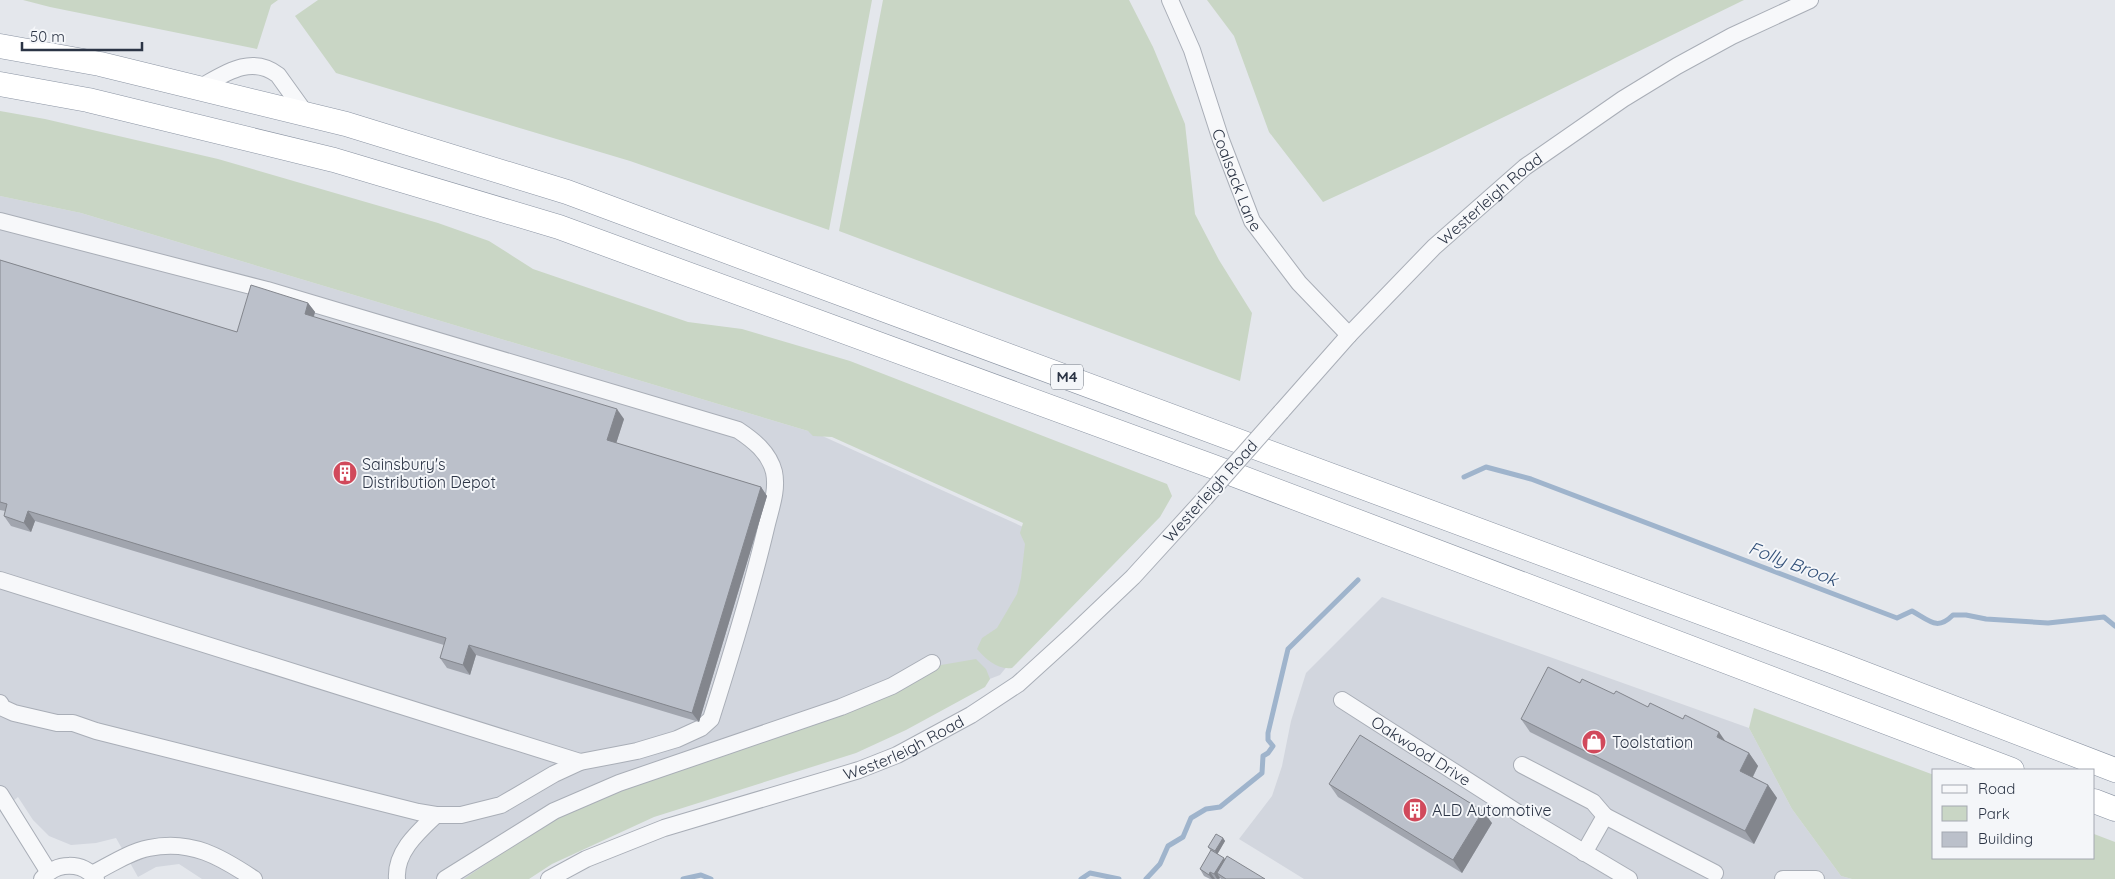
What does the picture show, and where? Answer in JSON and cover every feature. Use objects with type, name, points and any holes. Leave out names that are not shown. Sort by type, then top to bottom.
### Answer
[{"type":"highway","name":"M4","points":[[0,46],[100,64],[346,124],[567,192],[1834,662],[2115,770]]},
{"type":"highway","name":"M4","points":[[0,84],[88,100],[334,160],[559,227],[1214,467],[2009,769]]},
{"type":"highway","points":[[2095,801],[2115,809]]},
{"type":"street","name":"Coalsack Lane","points":[[1170,0],[1192,50],[1221,140],[1252,221],[1298,283],[1349,335]]},
{"type":"street","name":"Westerleigh Road","points":[[549,879],[586,859],[664,828],[859,770],[897,755],[972,715],[1018,684],[1133,577],[1349,335],[1434,246],[1525,167],[1623,99],[1677,66],[1732,36],[1810,0]]},
{"type":"street","points":[[199,88],[235,68],[246,65],[272,70],[278,75],[306,114]]},
{"type":"street","points":[[0,221],[286,296],[738,430],[756,442],[766,454],[774,470],[775,487],[758,562],[711,719],[701,728],[677,739],[637,751],[580,762],[554,774],[501,805],[461,815],[436,815],[397,807],[126,738],[73,722],[57,723],[14,713],[3,708],[0,703]]},
{"type":"street","points":[[0,580],[580,762]]},
{"type":"street","points":[[445,879],[554,811],[628,780],[841,707],[892,686],[932,663]]},
{"type":"street","name":"Oakwood Drive","points":[[1342,700],[1522,816],[1629,879]]},
{"type":"street","points":[[1522,765],[1593,802],[1605,816],[1715,873]]},
{"type":"street","points":[[0,794],[45,875],[58,866],[70,865],[81,867],[94,876],[130,854],[149,848],[170,846],[201,849],[224,859],[254,879]]},
{"type":"street","points":[[397,879],[398,863],[401,856],[412,839],[436,815]]},
{"type":"street","points":[[1584,853],[1605,816]]},
{"type":"street","points":[[1783,879],[1816,879]]},
{"type":"shaded area","points":[[0,196],[81,213],[818,434],[1094,559],[1000,675],[538,853],[505,879],[202,879],[179,864],[156,867],[138,877],[116,838],[96,843],[71,845],[49,836],[33,820],[18,797],[0,812]]},
{"type":"shaded area","points":[[1382,597],[1749,728],[1792,809],[1841,876],[1852,879],[1304,879],[1239,839],[1272,796],[1282,766],[1291,721],[1306,673]]},
{"type":"green space","points":[[23,0],[278,0],[271,5],[257,49]]},
{"type":"green space","points":[[318,0],[872,0],[829,230],[630,161],[336,73],[295,16]]},
{"type":"green space","points":[[883,0],[1129,0],[1153,47],[1185,124],[1195,214],[1219,260],[1252,313],[1240,381],[839,231]]},
{"type":"green space","points":[[1207,0],[1744,0],[1434,151],[1323,202],[1269,132],[1234,36]]},
{"type":"green space","points":[[0,111],[45,119],[218,159],[438,223],[489,241],[533,269],[688,322],[742,329],[850,361],[1167,484],[1172,496],[1160,517],[1012,668],[997,666],[977,649],[982,638],[997,628],[1017,594],[1025,544],[1020,533],[1023,523],[832,437],[813,436],[808,431],[81,213],[0,196]]},
{"type":"green space","points":[[976,659],[986,669],[990,679],[985,687],[906,730],[856,753],[654,817],[552,864],[529,879],[464,879],[520,841],[573,810],[906,682],[941,665]]},
{"type":"green space","points":[[1754,708],[1932,774],[1932,859],[2095,859],[2095,834],[2115,842],[2115,879],[1852,879],[1841,876],[1792,809],[1749,728]]},
{"type":"building","name":"Sainsbury's Distribution Depot","points":[[0,260],[237,332],[251,285],[308,303],[305,314],[617,409],[607,440],[761,487],[692,713],[469,645],[463,665],[440,658],[446,638],[28,511],[24,523],[4,516],[7,504],[0,502]]},
{"type":"building","points":[[1548,667],[1580,683],[1582,679],[1614,694],[1616,691],[1648,707],[1650,703],[1683,719],[1685,715],[1719,732],[1717,737],[1749,753],[1740,771],[1768,785],[1745,831],[1521,719]]},
{"type":"building","name":"ALD Automotive","points":[[1360,735],[1483,811],[1453,860],[1329,784]]},
{"type":"building","points":[[1216,834],[1223,838],[1215,851],[1208,847]]},
{"type":"building","points":[[1211,850],[1224,858],[1214,874],[1210,872],[1209,875],[1200,869]]},
{"type":"building","points":[[1227,856],[1265,879],[1226,879],[1217,873]]},
{"type":"waterway","name":"Folly Brook","points":[[1464,477],[1486,467],[1531,479],[1897,618],[1912,611],[1933,623],[1942,623],[1953,615],[2048,623],[2104,617],[2115,626]]},
{"type":"waterway","name":"Folly Brook","points":[[1146,879],[1160,864],[1168,846],[1183,837],[1191,818],[1206,809],[1220,807],[1262,773],[1263,756],[1273,746],[1268,740],[1268,733],[1288,649],[1358,580]]},
{"type":"waterway","name":"Folly Brook","points":[[1081,879],[1090,873],[1119,879]]},
{"type":"waterway","name":"Folly Brook","points":[[683,879],[701,875],[711,879]]},
{"type":"place","name":"Sainsbury's Distribution Depot","points":[[345,473]]},
{"type":"place","name":"Toolstation","points":[[1594,742]]},
{"type":"place","name":"ALD Automotive","points":[[1415,810]]}]
